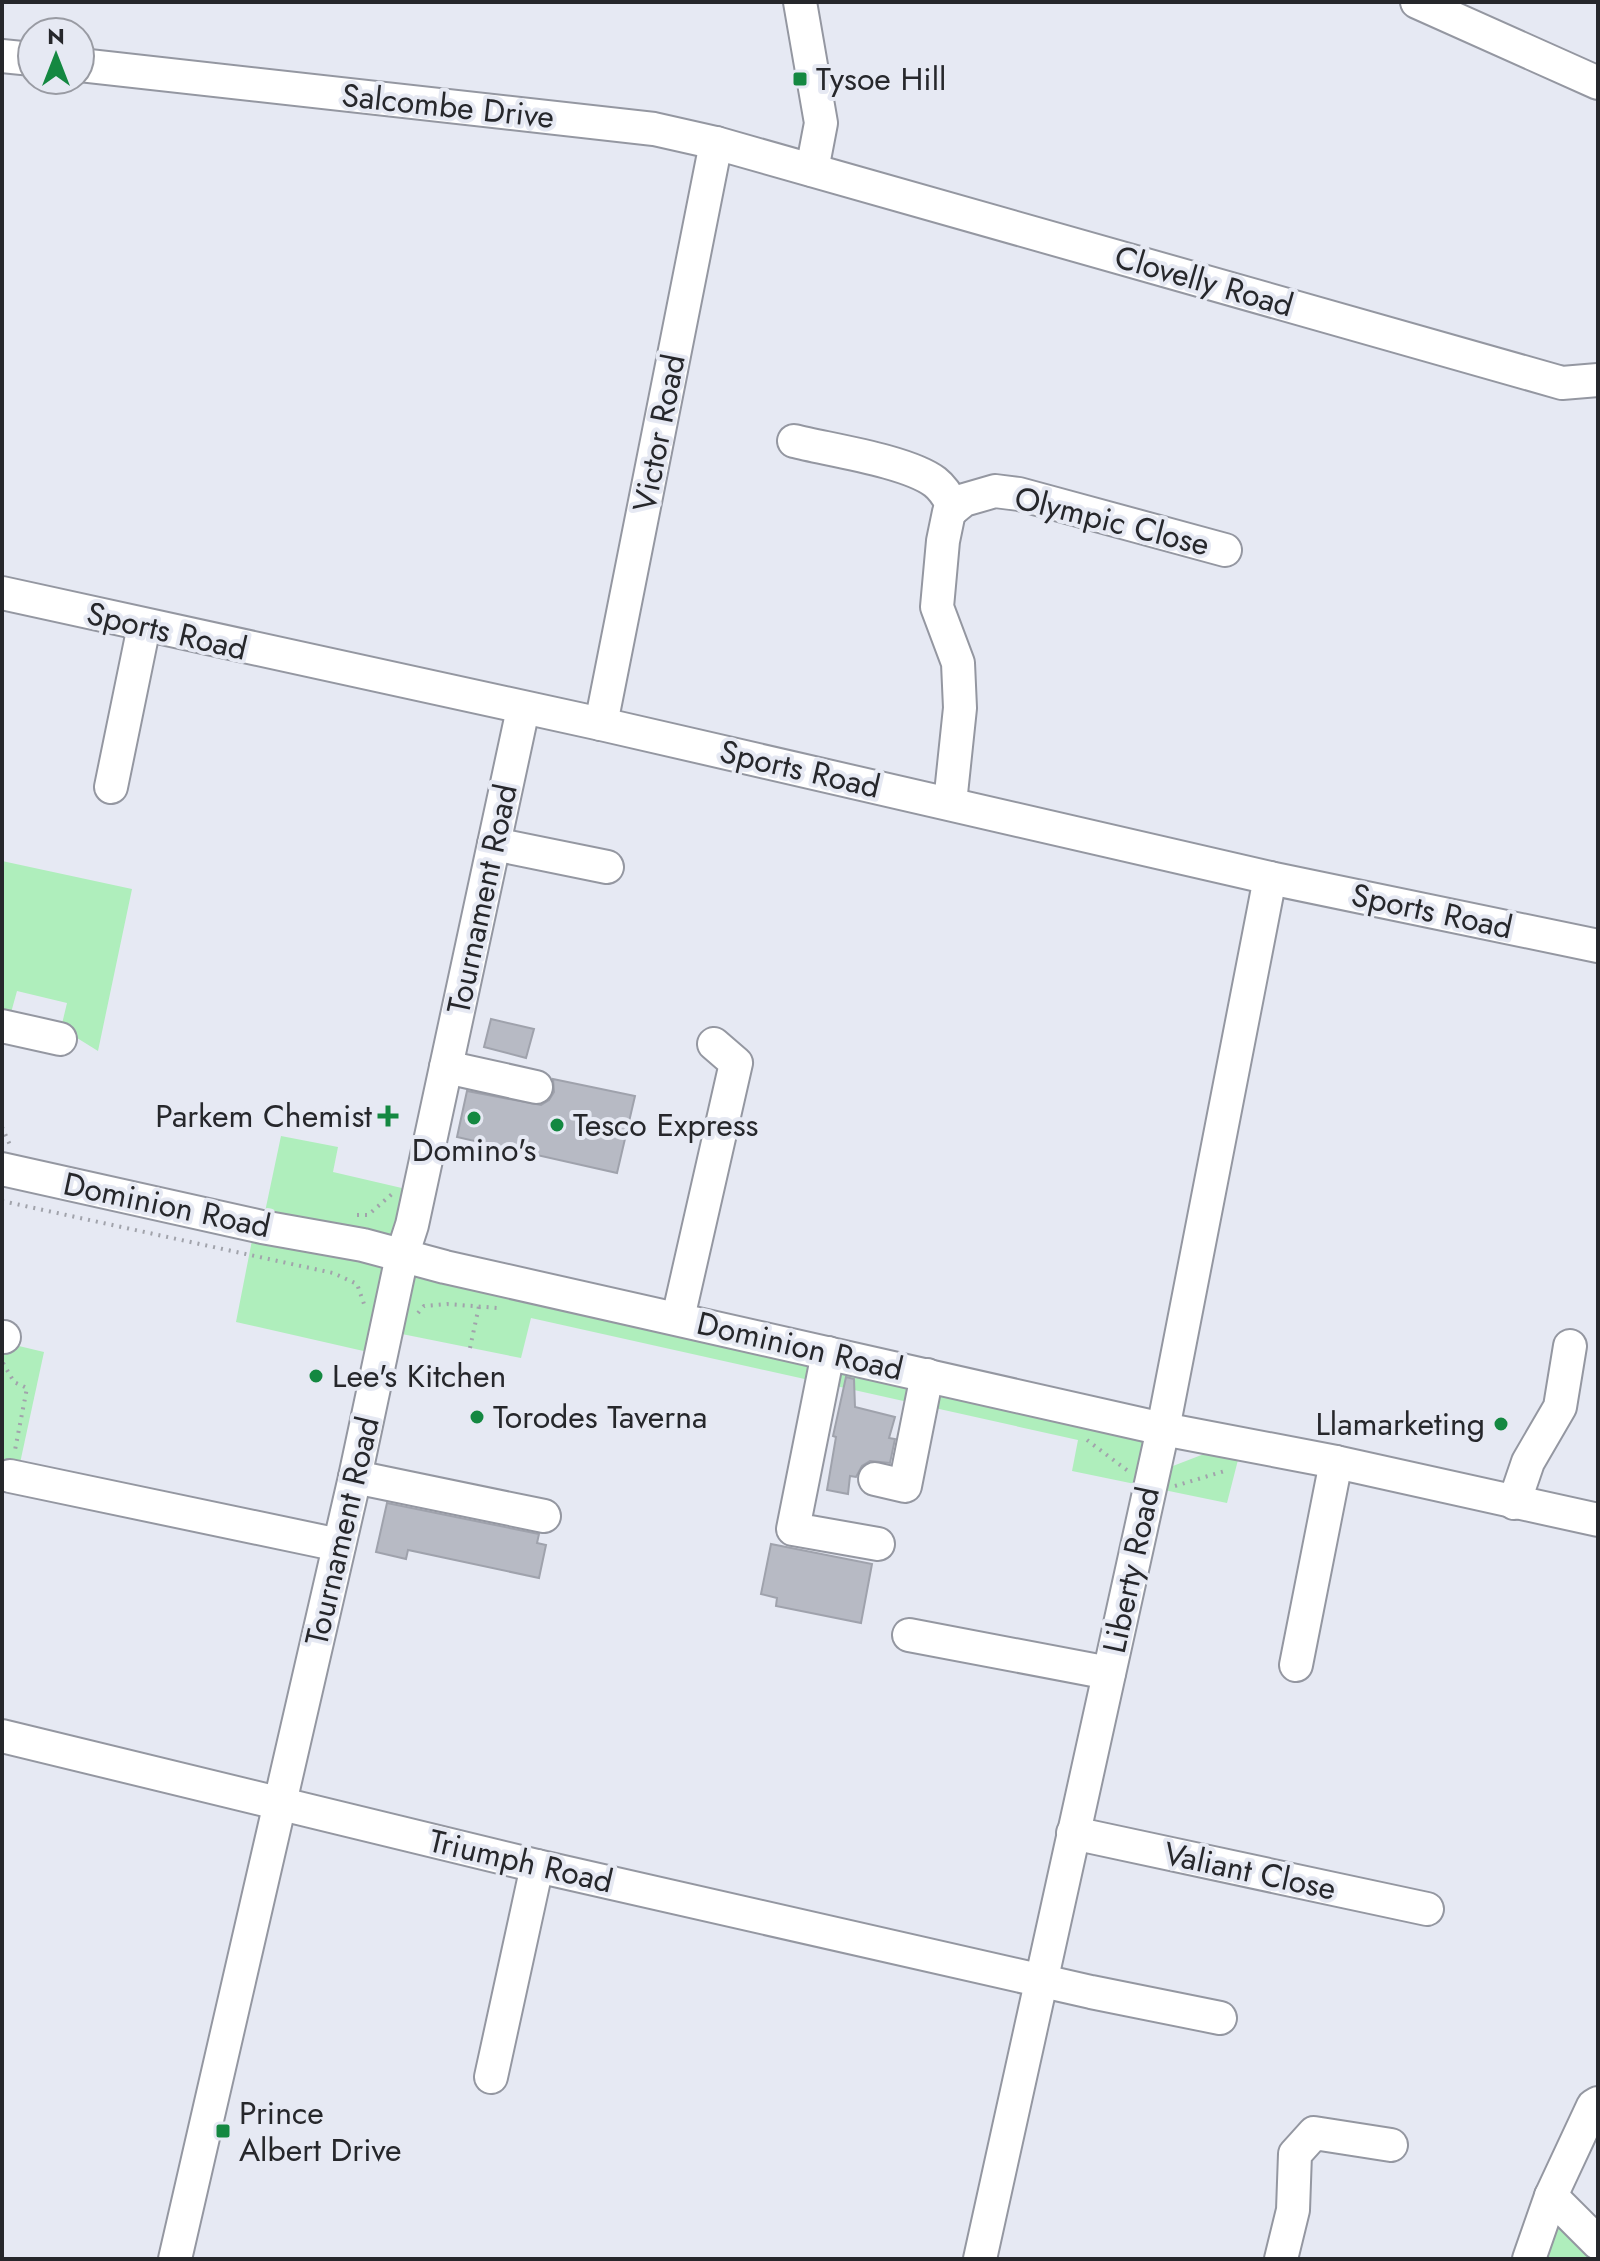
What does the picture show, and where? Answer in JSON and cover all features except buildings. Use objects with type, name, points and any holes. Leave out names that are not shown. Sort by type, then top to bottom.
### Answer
[{"type":"street","points":[[800,2],[821,123],[812,170]]},
{"type":"street","points":[[1417,2],[1598,83]]},
{"type":"street","name":"Salcombe Drive","points":[[96,67],[654,129],[812,170]]},
{"type":"street","name":"Victor Road","points":[[601,724],[716,143]]},
{"type":"street","name":"Clovelly Road","points":[[812,170],[1562,383],[1598,380]]},
{"type":"street","points":[[794,441],[908,469],[935,482],[954,508],[949,512],[943,541],[937,607],[958,663],[960,708],[950,803]]},
{"type":"street","name":"Olympic Close","points":[[954,508],[964,500],[995,491],[1019,494],[1225,550]]},
{"type":"street","name":"Sports Road","points":[[2,593],[601,724],[1270,878],[1598,946]]},
{"type":"street","points":[[111,787],[144,626]]},
{"type":"street","name":"Tournament Road","points":[[175,2259],[355,1477],[373,1438],[389,1364],[402,1256],[412,1225],[523,709]]},
{"type":"street","points":[[494,844],[607,867]]},
{"type":"street","name":"Liberty Road","points":[[980,2259],[1163,1429],[1270,878]]},
{"type":"street","points":[[2,1026],[60,1039]]},
{"type":"street","points":[[678,1318],[736,1063],[714,1044]]},
{"type":"street","points":[[446,1067],[536,1087]]},
{"type":"street","name":"Dominion Road","points":[[2,1169],[402,1256],[1163,1429],[1336,1462],[1598,1520]]},
{"type":"street","points":[[1514,1503],[1528,1462],[1560,1407],[1570,1346]]},
{"type":"street","points":[[828,1353],[793,1529],[878,1544]]},
{"type":"street","points":[[875,1479],[905,1486],[927,1375]]},
{"type":"street","points":[[1296,1665],[1336,1462]]},
{"type":"street","points":[[10,1476],[339,1545]]},
{"type":"street","points":[[355,1477],[544,1516]]},
{"type":"street","points":[[909,1635],[1109,1673]]},
{"type":"street","name":"Triumph Road","points":[[2,1736],[537,1866],[1220,2018]]},
{"type":"street","name":"Valiant Close","points":[[1073,1833],[1427,1909]]},
{"type":"street","points":[[491,2077],[537,1866]]},
{"type":"street","points":[[1529,2259],[1551,2196],[1596,2100]]},
{"type":"street","points":[[1281,2259],[1293,2210],[1295,2154],[1314,2133],[1391,2145]]},
{"type":"street","points":[[1551,2196],[1598,2243]]},
{"type":"path","points":[[2,1127],[12,1147],[2,1145]]},
{"type":"path","points":[[347,1215],[368,1215],[391,1195],[394,1185]]},
{"type":"path","points":[[2,1201],[333,1273],[357,1284],[364,1305]]},
{"type":"path","points":[[470,1348],[479,1306]]},
{"type":"path","points":[[3,1345],[14,1382],[27,1388],[10,1476]]},
{"type":"path","points":[[1149,1487],[1172,1487],[1227,1470],[1240,1472]]},
{"type":"green space","points":[[2,861],[132,889],[98,1051],[61,1028],[67,1003],[17,991],[9,1020],[2,1018]]},
{"type":"green space","points":[[281,1136],[338,1147],[333,1172],[419,1192],[403,1255],[1163,1429],[1160,1471],[1204,1454],[1239,1456],[1227,1503],[1072,1471],[1078,1440],[531,1318],[521,1358],[387,1331],[381,1355],[236,1322],[255,1225],[262,1226]]},
{"type":"green space","points":[[2,1342],[44,1352],[17,1477],[2,1474]]},
{"type":"green space","points":[[1551,2196],[1598,2243],[1598,2259],[1529,2259]]},
{"type":"place","name":"Tysoe Hill","points":[[800,79]]},
{"type":"place","name":"Parkem Chemist","points":[[388,1116]]},
{"type":"place","name":"Domino's","points":[[474,1118]]},
{"type":"place","name":"Tesco Express","points":[[557,1125]]},
{"type":"place","name":"Lee's Kitchen","points":[[316,1376]]},
{"type":"place","name":"Torodes Taverna","points":[[477,1417]]},
{"type":"place","name":"Llamarketing","points":[[1501,1424]]},
{"type":"place","name":"Prince Albert Drive","points":[[223,2131]]}]
